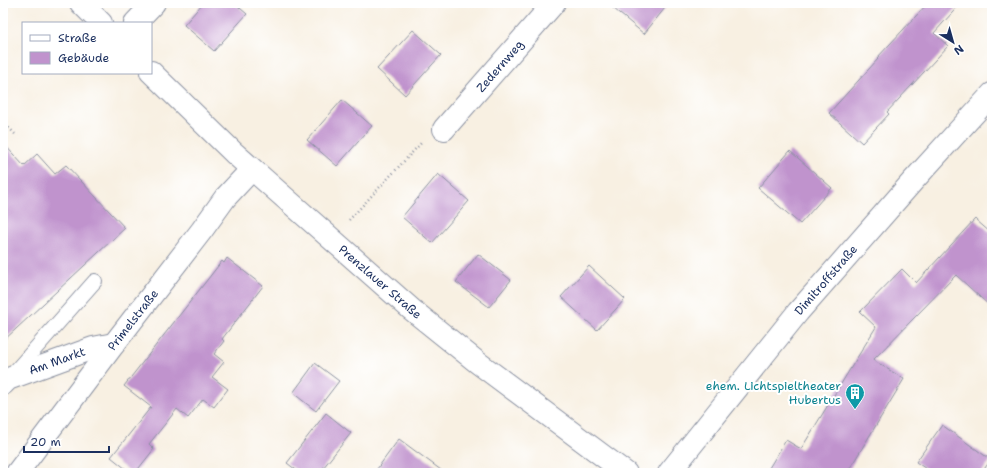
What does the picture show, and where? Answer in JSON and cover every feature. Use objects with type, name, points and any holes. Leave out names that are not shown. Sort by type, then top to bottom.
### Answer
[{"type":"street","points":[[81,3],[100,22]]},
{"type":"street","points":[[136,22],[154,3]]},
{"type":"street","name":"Zedernweg","points":[[444,129],[554,3]]},
{"type":"street","name":"Prenzlauer Straße","points":[[152,73],[252,169],[411,309],[484,367],[626,473]]},
{"type":"street","name":"Dimitroffstraße","points":[[669,473],[803,306],[992,94]]},
{"type":"street","name":"Primelstraße","points":[[17,473],[225,198],[252,169]]},
{"type":"street","name":"Am Markt","points":[[6,381],[93,348],[114,344]]},
{"type":"lane","points":[[6,381],[95,281]]},
{"type":"path","points":[[3,122],[15,134]]},
{"type":"path","points":[[354,214],[426,137],[444,129]]},
{"type":"building","points":[[203,3],[234,3],[247,14],[214,51],[184,25]]},
{"type":"building","points":[[607,3],[669,3],[644,34]]},
{"type":"building","points":[[928,3],[961,3],[934,33],[948,46],[887,112],[889,114],[862,143],[829,113]]},
{"type":"building","points":[[413,30],[441,55],[405,95],[377,69]]},
{"type":"building","points":[[342,100],[372,126],[337,166],[307,140]]},
{"type":"building","points":[[3,143],[24,166],[37,154],[55,174],[66,165],[125,228],[3,341]]},
{"type":"building","points":[[790,151],[832,188],[800,224],[758,188]]},
{"type":"building","points":[[438,174],[469,201],[432,243],[402,217]]},
{"type":"building","points":[[975,219],[992,234],[992,308],[956,275],[873,360],[904,379],[847,473],[766,473],[786,440],[801,449],[876,327],[860,312],[902,269],[916,283]]},
{"type":"building","points":[[478,254],[511,280],[489,307],[456,282]]},
{"type":"building","points":[[227,258],[263,286],[222,339],[224,341],[214,354],[224,362],[212,377],[228,389],[214,407],[203,399],[188,418],[177,409],[149,444],[154,449],[135,473],[131,473],[111,457],[151,407],[124,386],[222,261],[224,263]]},
{"type":"building","points":[[589,266],[625,299],[597,330],[561,297]]},
{"type":"building","points":[[315,363],[339,381],[316,411],[293,393]]},
{"type":"building","points":[[326,413],[351,433],[319,473],[300,473],[287,463]]},
{"type":"building","points":[[942,425],[991,460],[981,473],[932,473],[916,462]]},
{"type":"building","points":[[399,439],[445,473],[374,473]]},
{"type":"place","name":"ehem. Lichtspieltheater Hubertus","points":[[855,410]]}]
